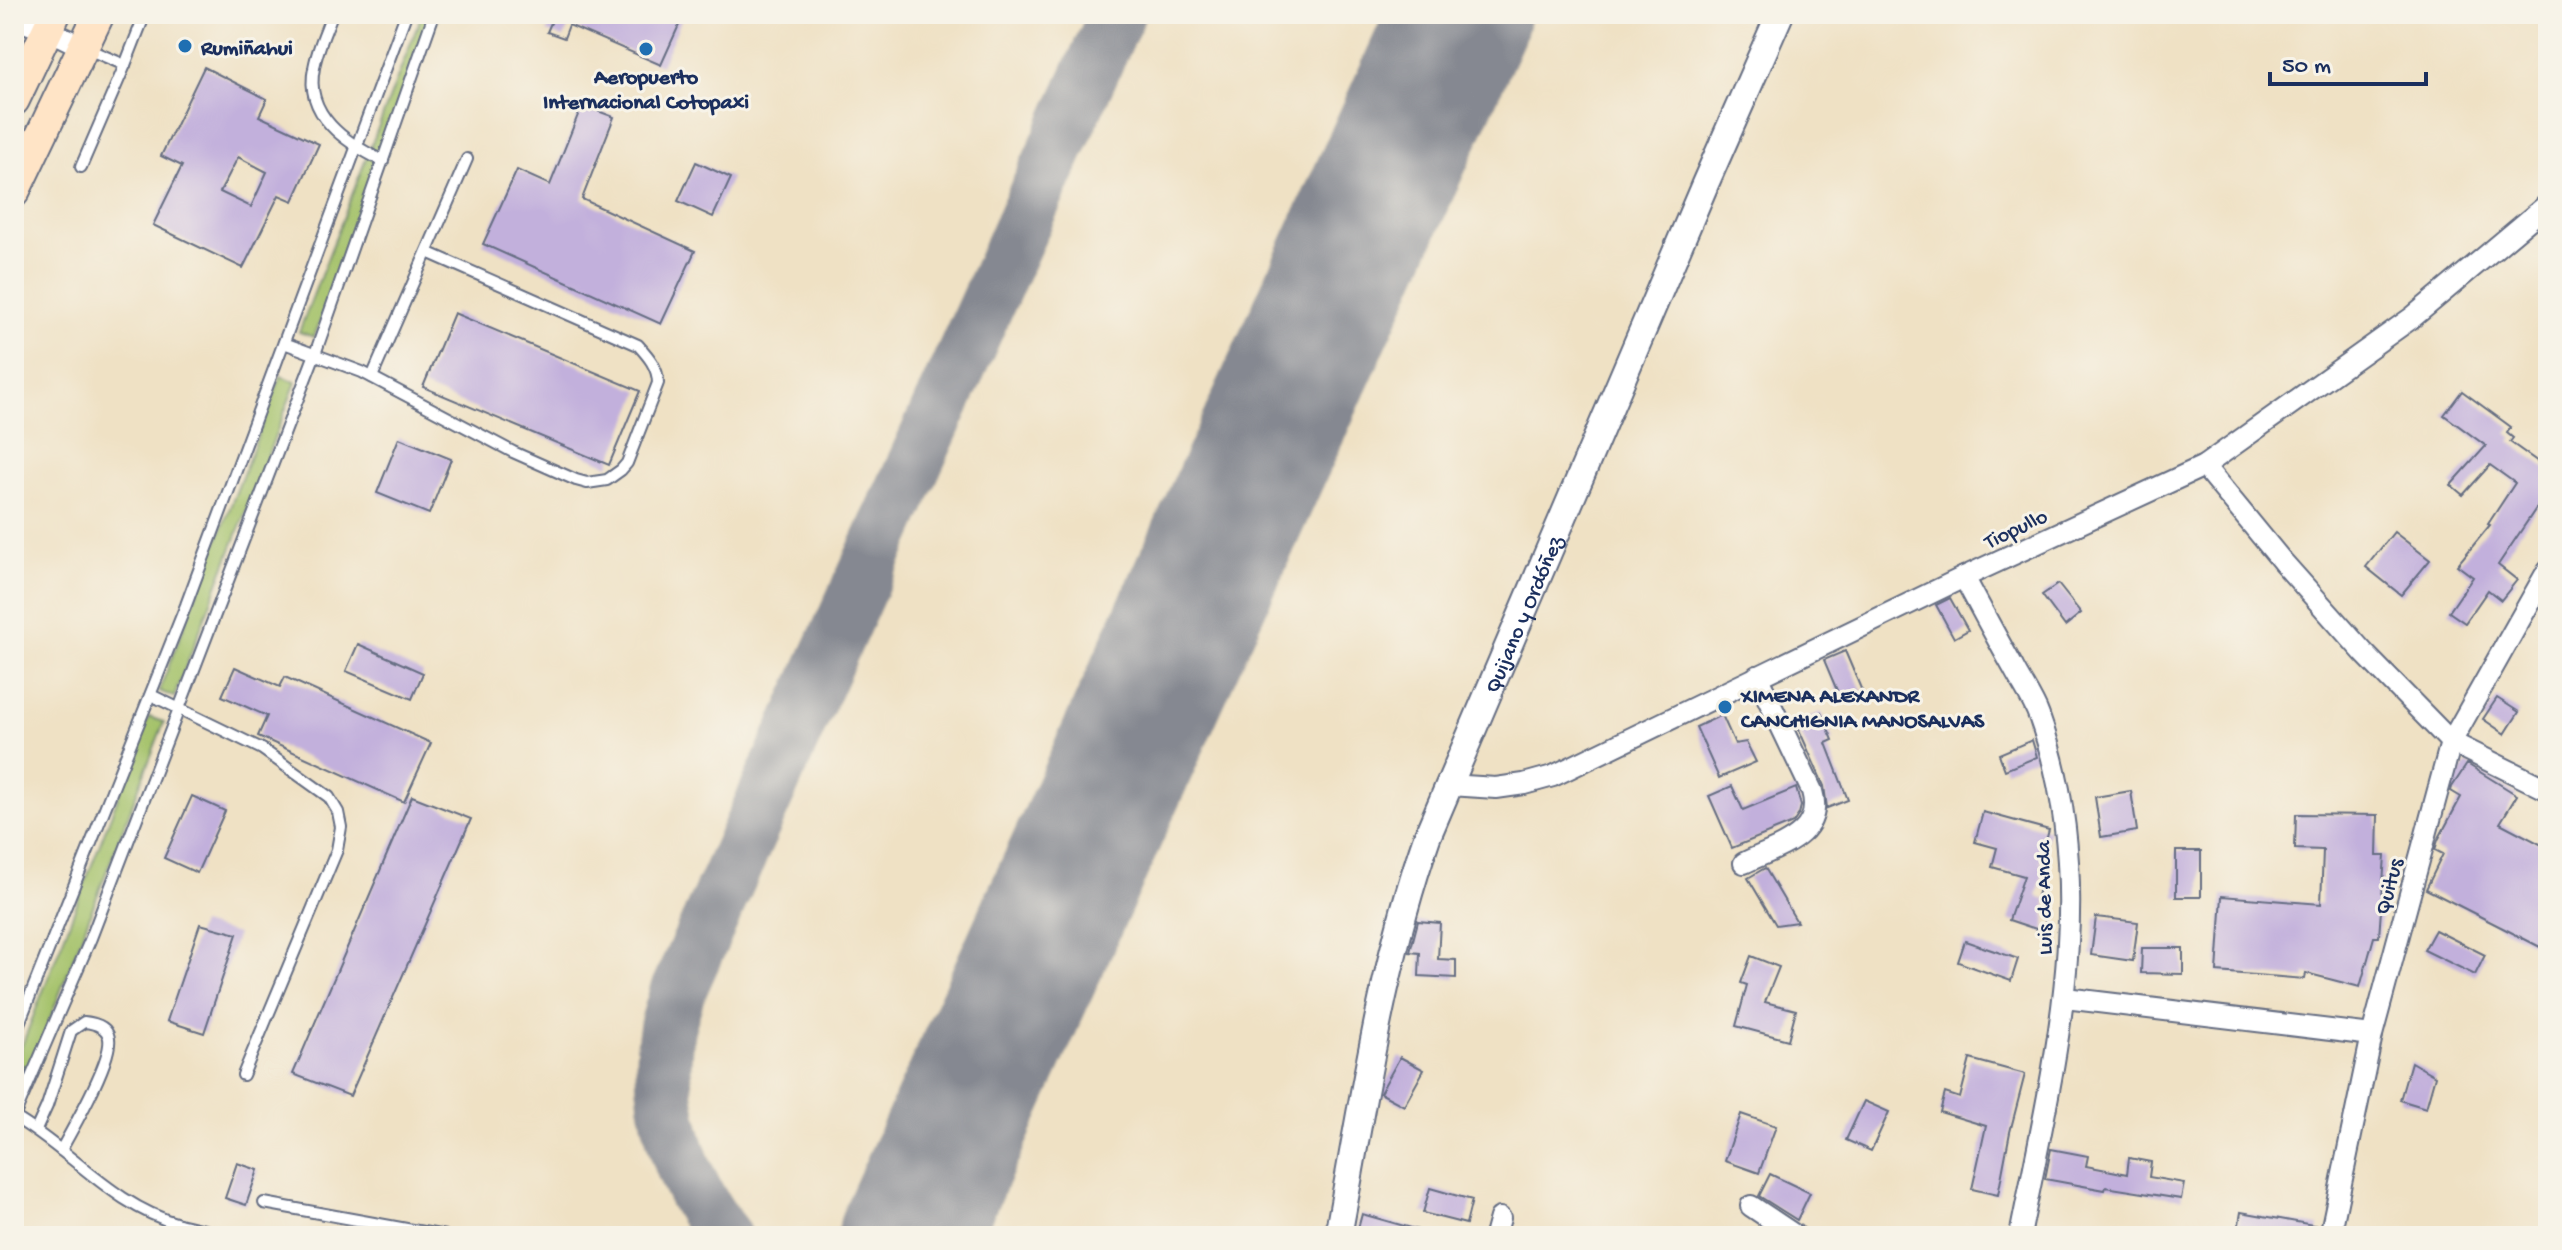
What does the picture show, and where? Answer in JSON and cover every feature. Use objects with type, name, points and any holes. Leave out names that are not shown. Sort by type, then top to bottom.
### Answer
[{"type":"main road","points":[[14,192],[99,14]]},
{"type":"main road","points":[[14,100],[52,22]]},
{"type":"street","name":"Quijano y Ordóñez","points":[[1338,1236],[1382,1001],[1407,895],[1427,837],[1780,14]]},
{"type":"street","points":[[14,19],[52,22],[83,47]]},
{"type":"street","name":"Tiopullo","points":[[1449,785],[1496,788],[1553,776],[1964,577],[2204,466],[2413,317],[2548,204]]},
{"type":"street","points":[[2204,466],[2282,561],[2364,653],[2451,742],[2548,790]]},
{"type":"street","name":"Quitus","points":[[2330,1236],[2372,1035],[2451,742],[2548,570]]},
{"type":"street","name":"Luis de Anda","points":[[1964,577],[2038,713],[2056,774],[2069,855],[2065,998],[2020,1236]]},
{"type":"street","points":[[1744,863],[1806,831],[1814,818],[1816,804],[1757,676]]},
{"type":"street","points":[[2065,998],[2372,1035]]},
{"type":"street","points":[[1751,1206],[1796,1236]]},
{"type":"lane","points":[[81,167],[145,14]]},
{"type":"lane","points":[[332,14],[314,63],[314,94],[318,106],[332,128],[356,148],[383,161]]},
{"type":"lane","points":[[14,1036],[151,695],[406,14]]},
{"type":"lane","points":[[230,1236],[179,1230],[119,1196],[36,1130],[14,1117],[91,938],[315,354],[434,14]]},
{"type":"lane","points":[[83,47],[125,65]]},
{"type":"lane","points":[[372,377],[467,159]]},
{"type":"lane","points":[[284,343],[372,377],[513,452],[576,480],[587,483],[607,480],[621,470],[631,456],[658,383],[652,362],[638,345],[427,252]]},
{"type":"lane","points":[[151,695],[262,749],[329,797],[338,812],[341,827],[337,850],[243,1075]]},
{"type":"lane","points":[[36,1130],[71,1031],[84,1022],[98,1025],[107,1033],[109,1044],[86,1104],[61,1150]]},
{"type":"lane","points":[[264,1203],[445,1236]]},
{"type":"green space","points":[[422,14],[439,14],[314,337],[299,332]]},
{"type":"green space","points":[[281,376],[296,382],[174,697],[159,691]]},
{"type":"green space","points":[[149,717],[164,722],[43,1037],[14,1104],[14,1066]]},
{"type":"building","name":"Aeropuerto Internacional Cotopaxi","points":[[545,14],[684,14],[661,65],[569,25],[564,38],[547,32],[553,18]]},
{"type":"building","points":[[204,67],[267,99],[259,116],[319,144],[293,201],[279,195],[243,268],[153,225],[182,166],[161,156]],"holes":[[[238,157],[267,172],[251,207],[220,192]]]},
{"type":"building","points":[[582,105],[614,117],[582,199],[695,251],[661,324],[483,244],[517,170],[550,185]]},
{"type":"building","points":[[696,162],[731,178],[713,217],[678,201]]},
{"type":"building","points":[[454,313],[640,391],[609,465],[423,387]]},
{"type":"building","points":[[2462,391],[2511,427],[2507,433],[2513,438],[2510,442],[2548,469],[2548,506],[2541,501],[2498,565],[2517,580],[2501,600],[2488,590],[2465,623],[2449,612],[2473,577],[2457,565],[2490,525],[2515,483],[2490,465],[2463,495],[2451,485],[2486,446],[2444,415]]},
{"type":"building","points":[[399,438],[451,459],[429,514],[377,493]]},
{"type":"building","points":[[2394,532],[2430,560],[2401,595],[2366,567]]},
{"type":"building","points":[[2058,584],[2081,613],[2065,626],[2042,595]]},
{"type":"building","points":[[1950,598],[1968,630],[1954,638],[1936,605]]},
{"type":"building","points":[[358,644],[423,673],[412,699],[346,671]]},
{"type":"building","points":[[1845,651],[1862,691],[1841,700],[1824,660]]},
{"type":"building","points":[[235,667],[280,687],[285,677],[431,743],[404,802],[258,736],[267,716],[222,696]]},
{"type":"building","points":[[2497,698],[2519,712],[2505,734],[2483,719]]},
{"type":"building","points":[[1821,712],[1833,740],[1826,743],[1848,800],[1827,808],[1824,786],[1796,723]]},
{"type":"building","points":[[1722,715],[1735,744],[1746,742],[1756,762],[1719,778],[1696,727]]},
{"type":"building","points":[[2032,740],[2037,757],[2005,770],[1999,754]]},
{"type":"building","points":[[2467,764],[2517,795],[2500,823],[2548,848],[2548,951],[2426,889],[2443,854],[2435,850],[2438,840],[2461,797],[2451,791],[2452,787]]},
{"type":"building","points":[[1732,786],[1743,810],[1796,788],[1801,806],[1799,814],[1793,823],[1732,848],[1709,796]]},
{"type":"building","points":[[2131,791],[2137,831],[2101,837],[2095,797]]},
{"type":"building","points":[[192,796],[225,811],[197,873],[164,858]]},
{"type":"building","points":[[412,796],[471,819],[350,1096],[293,1074]]},
{"type":"building","points":[[1983,812],[2049,830],[2040,863],[2045,865],[2037,896],[2046,899],[2045,932],[2009,920],[2024,876],[1992,867],[1997,848],[1975,842]]},
{"type":"building","points":[[2296,814],[2378,815],[2377,856],[2385,856],[2379,937],[2374,937],[2360,987],[2306,973],[2305,979],[2217,972],[2222,896],[2321,904],[2323,850],[2295,849]]},
{"type":"building","points":[[2176,851],[2201,851],[2201,897],[2176,897]]},
{"type":"building","points":[[1765,868],[1797,922],[1776,925],[1748,878]]},
{"type":"building","points":[[2096,917],[2138,922],[2133,961],[2091,955]]},
{"type":"building","points":[[1418,921],[1440,923],[1438,959],[1456,960],[1456,978],[1419,976],[1420,953],[1410,952]]},
{"type":"building","points":[[200,924],[237,934],[204,1033],[167,1021]]},
{"type":"building","points":[[2435,930],[2485,955],[2475,975],[2424,950]]},
{"type":"building","points":[[1965,941],[2018,959],[2011,981],[1958,962]]},
{"type":"building","points":[[2142,948],[2183,948],[2183,974],[2141,973]]},
{"type":"building","points":[[1751,956],[1779,967],[1765,1002],[1796,1010],[1788,1040],[1736,1026],[1747,985],[1741,983]]},
{"type":"building","points":[[1400,1057],[1424,1070],[1404,1106],[1380,1093]]},
{"type":"building","points":[[1970,1059],[2025,1074],[1998,1195],[1972,1189],[1986,1126],[1940,1112],[1945,1093],[1960,1098]]},
{"type":"building","points":[[2411,1062],[2435,1076],[2426,1108],[2400,1100]]},
{"type":"building","points":[[1864,1101],[1889,1112],[1871,1151],[1846,1140]]},
{"type":"building","points":[[1741,1114],[1776,1126],[1759,1173],[1725,1161]]},
{"type":"building","points":[[2051,1149],[2088,1156],[2086,1166],[2127,1174],[2129,1158],[2151,1162],[2149,1177],[2184,1183],[2181,1199],[2045,1179]]},
{"type":"building","points":[[237,1163],[258,1170],[246,1205],[225,1198]]},
{"type":"building","points":[[1770,1174],[1810,1193],[1797,1220],[1759,1196]]},
{"type":"building","points":[[1430,1188],[1472,1200],[1466,1224],[1423,1213]]},
{"type":"building","points":[[2241,1212],[2319,1226],[2317,1236],[2237,1236]]},
{"type":"building","points":[[1362,1214],[1422,1231],[1422,1236],[1356,1236]]},
{"type":"taxiway","points":[[724,1236],[694,1191],[667,1110],[664,1055],[667,1028],[677,993],[1117,14]]},
{"type":"taxiway","points":[[1423,95],[1441,46],[1446,14]]},
{"type":"runway","points":[[908,1236],[1460,14]]},
{"type":"place","name":"Rumiñahui","points":[[185,46]]},
{"type":"place","name":"Aeropuerto Internacional Cotopaxi","points":[[646,49]]},
{"type":"place","name":"XIMENA ALEXANDR CANCHIGNIA MANOSALVAS","points":[[1725,707]]}]
